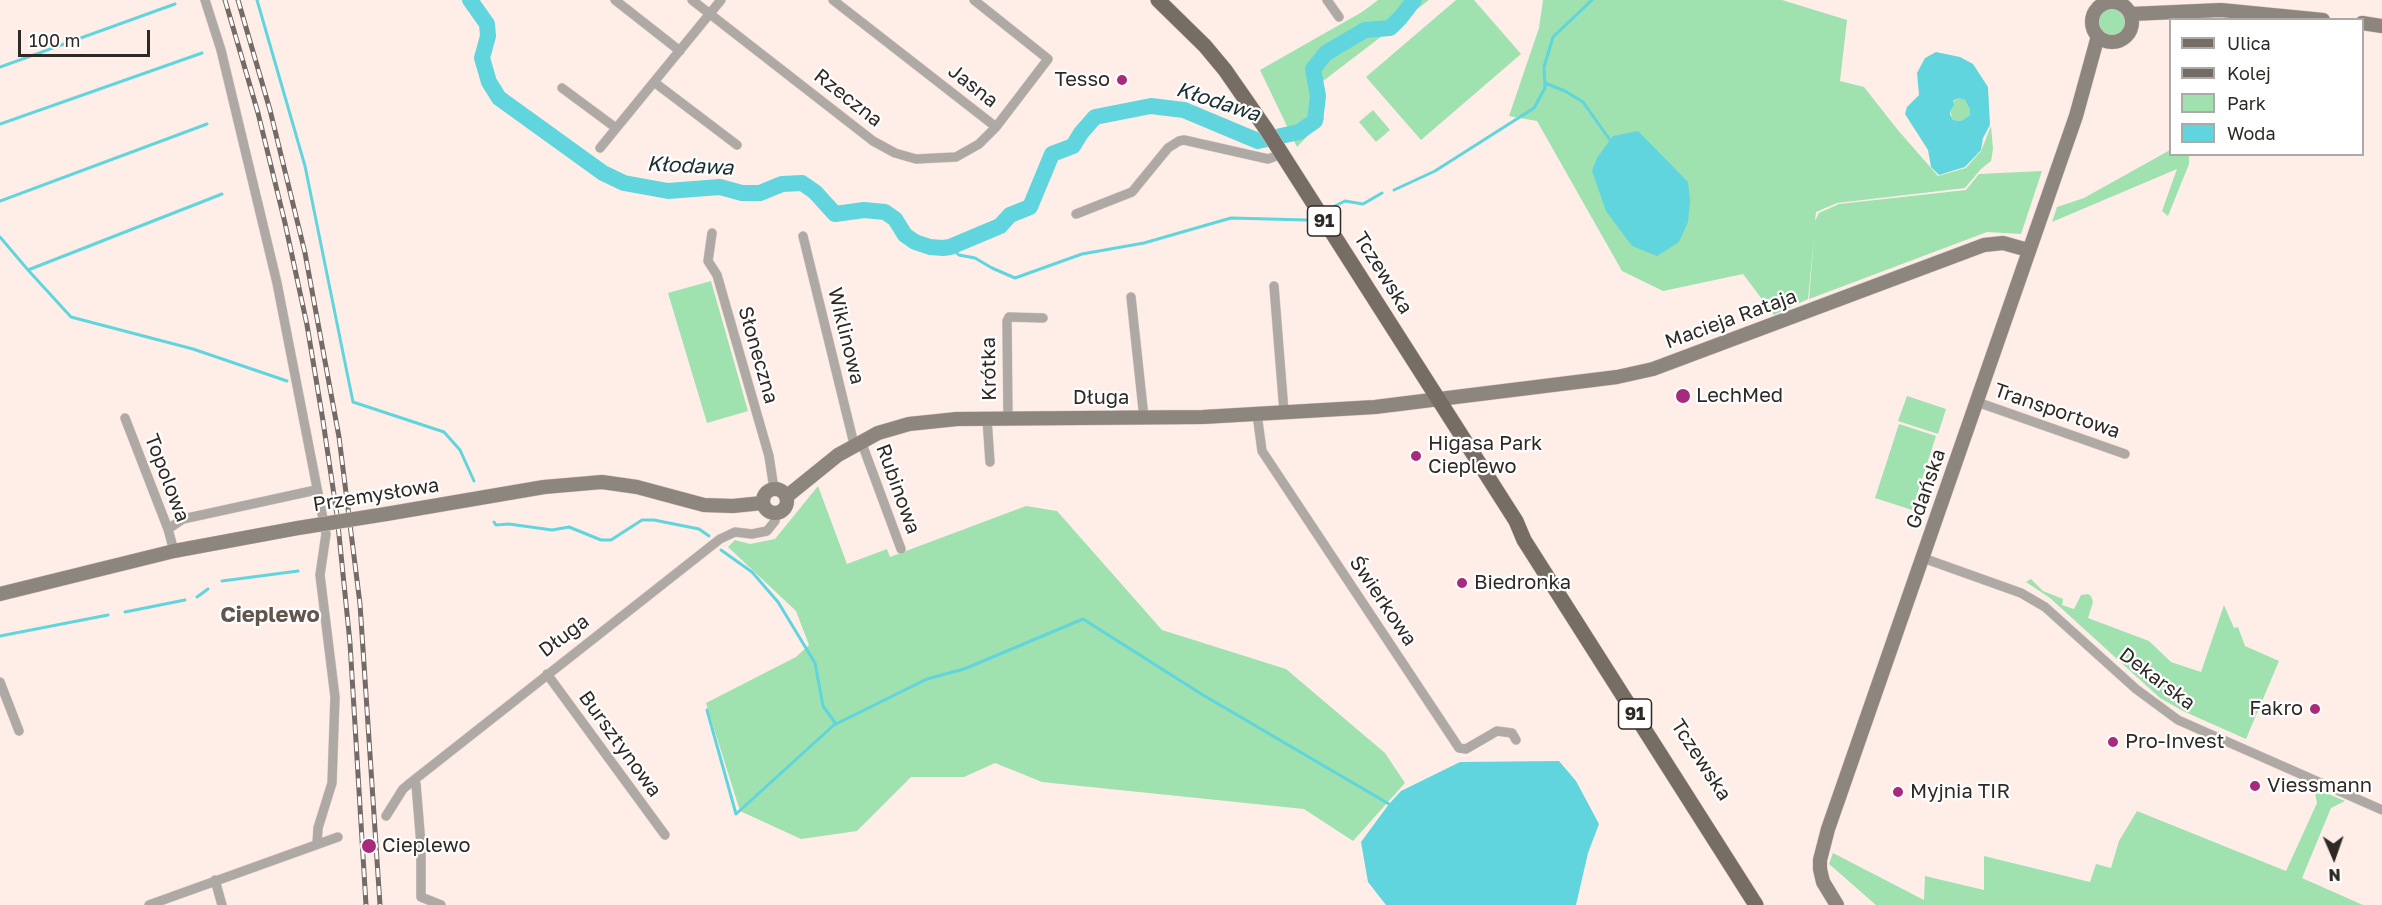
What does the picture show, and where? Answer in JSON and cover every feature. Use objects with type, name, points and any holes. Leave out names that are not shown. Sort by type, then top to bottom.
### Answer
[{"type":"main road","name":"Tczewska","points":[[1166,2],[1226,70],[1280,150],[1756,905]]},
{"type":"main road","name":"Tczewska","points":[[1516,521],[1532,536],[1740,859],[1766,905]]},
{"type":"street","points":[[205,0],[221,50],[277,283],[326,534],[320,575],[335,696],[332,783],[318,828],[317,844]]},
{"type":"street","points":[[615,0],[680,51]]},
{"type":"street","name":"Rzeczna","points":[[692,0],[873,141],[895,153],[916,159],[956,157],[979,144],[996,127]]},
{"type":"street","points":[[600,148],[722,0]]},
{"type":"street","name":"Jasna","points":[[833,0],[846,4],[996,127],[1048,59],[974,0]]},
{"type":"street","points":[[1327,0],[1339,16]]},
{"type":"street","points":[[2123,8],[2124,38],[2104,39],[2093,27],[2094,12],[2102,4],[2167,13],[2221,10],[2303,18]]},
{"type":"street","points":[[2364,23],[2382,26]]},
{"type":"street","name":"Gdańska","points":[[1838,905],[1823,882],[1820,860],[1828,829],[2086,83],[2104,39]]},
{"type":"street","points":[[654,82],[737,145]]},
{"type":"street","points":[[562,88],[616,128]]},
{"type":"street","points":[[1076,214],[1132,192],[1168,148],[1179,141],[1184,140],[1268,159],[1280,150]]},
{"type":"street","name":"Słoneczna","points":[[712,233],[708,261],[717,275],[780,493]]},
{"type":"street","name":"Wiklinowa","points":[[803,236],[853,440],[859,443]]},
{"type":"street","name":"Macieja Rataja","points":[[1438,400],[1642,372],[1984,245],[2002,243],[2028,250]]},
{"type":"street","points":[[1274,286],[1284,412]]},
{"type":"street","points":[[1131,297],[1144,418]]},
{"type":"street","name":"Krótka","points":[[1008,419],[1007,321],[1009,317],[1043,318]]},
{"type":"street","name":"Długa","points":[[762,503],[765,493],[780,493],[878,433],[920,421],[1257,414],[1375,407],[1438,400]]},
{"type":"street","name":"Transportowa","points":[[1977,402],[2125,454]]},
{"type":"street","name":"Świerkowa","points":[[1257,414],[1262,451],[1459,748],[1466,749],[1497,731],[1512,733],[1516,740]]},
{"type":"street","name":"Topolowa","points":[[125,418],[168,529],[174,551]]},
{"type":"street","points":[[987,419],[990,462]]},
{"type":"street","name":"Rubinowa","points":[[859,443],[901,549]]},
{"type":"street","name":"Przemysłowa","points":[[0,593],[174,551],[544,487],[603,482],[637,487],[704,505],[733,506],[762,503]]},
{"type":"street","points":[[168,529],[183,519],[316,490]]},
{"type":"street","name":"Długa","points":[[386,816],[403,789],[546,674],[720,540],[735,532],[752,534],[767,531],[776,521],[776,513],[786,505],[780,493]]},
{"type":"street","points":[[762,503],[767,511],[776,513]]},
{"type":"street","name":"Dekarska","points":[[1923,558],[2021,593],[2045,607],[2136,689],[2178,720],[2382,810]]},
{"type":"street","name":"Bursztynowa","points":[[546,674],[665,835]]},
{"type":"street","points":[[0,682],[19,731]]},
{"type":"street","points":[[414,780],[421,845],[421,897],[441,905]]},
{"type":"street","points":[[149,905],[339,837]]},
{"type":"street","points":[[214,880],[222,905]]},
{"type":"green space","points":[[1378,0],[1429,0],[1314,88],[1324,119],[1297,147],[1260,70],[1362,12]]},
{"type":"green space","points":[[1456,0],[1474,0],[1521,54],[1421,140],[1366,77]]},
{"type":"green space","points":[[1543,0],[1782,0],[1847,20],[1840,81],[1864,87],[1938,176],[1966,168],[1981,151],[1991,126],[1993,149],[1991,161],[1965,188],[1837,203],[1816,212],[1815,221],[1819,213],[1839,204],[1966,190],[1979,174],[2042,171],[2021,234],[1987,232],[1809,299],[1814,238],[1808,299],[1774,315],[1743,274],[1663,291],[1622,271],[1537,121],[1509,116],[1539,28]]},
{"type":"green space","points":[[2112,9],[2121,13],[2125,22],[2121,31],[2112,35],[2103,31],[2099,22],[2103,13]]},
{"type":"green space","points":[[1958,98],[1965,100],[1970,110],[1970,115],[1961,121],[1953,120],[1950,111],[1953,102]]},
{"type":"green space","points":[[1373,110],[1390,130],[1376,142],[1359,122]]},
{"type":"green space","points":[[2169,151],[2169,156],[2189,156],[2189,164],[2168,216],[2162,211],[2177,169],[2052,222],[2057,207],[2084,198]]},
{"type":"green space","points":[[711,281],[748,411],[707,423],[668,293]]},
{"type":"green space","points":[[1907,396],[1946,409],[1938,434],[1898,421]]},
{"type":"green space","points":[[1899,424],[1936,436],[1912,510],[1875,498]]},
{"type":"green space","points":[[818,486],[847,564],[887,549],[890,557],[1026,506],[1057,511],[1162,630],[1286,669],[1385,753],[1405,783],[1353,841],[1304,809],[1042,782],[995,763],[964,777],[911,777],[857,831],[801,839],[740,811],[706,703],[796,657],[809,645],[796,611],[728,547],[735,540],[750,544],[775,539]]},
{"type":"green space","points":[[2031,579],[2043,591],[2063,599],[2062,605],[2074,609],[2081,595],[2088,594],[2093,602],[2088,618],[2149,641],[2171,662],[2201,672],[2224,605],[2234,628],[2238,627],[2245,646],[2279,661],[2246,739],[2183,711],[2160,698],[2050,598],[2026,582]]},
{"type":"green space","points":[[2314,788],[2345,801],[2331,808],[2302,878],[2363,905],[1876,905],[1829,864],[1833,853],[1924,900],[1925,876],[1984,890],[1984,856],[2090,882],[2096,864],[2111,868],[2119,841],[2137,811],[2286,871],[2317,803]]},
{"type":"water","points":[[1936,52],[1960,57],[1973,64],[1988,87],[1990,125],[1983,138],[1981,150],[1965,167],[1939,175],[1931,167],[1928,150],[1905,114],[1907,107],[1919,95],[1917,73],[1925,58]],"holes":[[[1958,98],[1965,100],[1970,115],[1961,121],[1953,120],[1950,114],[1954,105],[1953,101]]]},
{"type":"water","points":[[1638,131],[1688,182],[1690,201],[1688,222],[1679,242],[1657,256],[1632,246],[1606,211],[1592,171],[1597,158],[1613,136]]},
{"type":"water","points":[[1559,761],[1576,781],[1599,824],[1588,853],[1576,905],[1386,905],[1368,882],[1361,842],[1401,791],[1460,762]]},
{"type":"waterway","points":[[257,0],[305,166],[353,402],[444,432],[460,450],[474,481]]},
{"type":"waterway","name":"Kłodawa","points":[[470,0],[487,24],[488,36],[482,58],[489,82],[499,98],[603,173],[624,183],[668,191],[720,187],[742,193],[760,193],[782,184],[802,183],[815,192],[835,214],[864,210],[885,212],[895,219],[905,235],[915,242],[943,248],[1000,226],[1010,215],[1030,207],[1052,154],[1073,146],[1095,117],[1151,106],[1184,110],[1258,141],[1299,132],[1315,121],[1318,96],[1313,69],[1326,53],[1365,30],[1390,28],[1414,0]]},
{"type":"waterway","name":"Kłodawa","points":[[1394,190],[1435,171],[1534,108],[1545,88],[1544,67],[1553,37],[1592,0]]},
{"type":"waterway","points":[[0,67],[175,4]]},
{"type":"waterway","points":[[0,124],[202,53]]},
{"type":"waterway","points":[[1545,83],[1583,102],[1610,140]]},
{"type":"waterway","points":[[0,201],[207,124]]},
{"type":"waterway","name":"Kłodawa","points":[[1333,207],[1345,201],[1363,204],[1382,193]]},
{"type":"waterway","points":[[0,237],[28,270],[222,194]]},
{"type":"waterway","name":"Kłodawa","points":[[950,247],[959,255],[975,258],[1015,278],[1082,254],[1144,243],[1231,218],[1306,220]]},
{"type":"waterway","points":[[28,270],[71,317],[193,349],[287,381]]},
{"type":"waterway","points":[[494,522],[496,525],[509,524],[552,530],[569,527],[601,540],[611,540],[642,520],[654,520],[699,529],[709,536]]},
{"type":"waterway","points":[[721,550],[752,572],[778,602],[815,663],[823,706],[836,724],[927,679],[964,669],[1083,619],[1203,695],[1389,804]]},
{"type":"waterway","points":[[222,581],[298,571]]},
{"type":"waterway","points":[[197,597],[208,589]]},
{"type":"waterway","points":[[125,612],[185,600]]},
{"type":"waterway","points":[[0,636],[108,615]]},
{"type":"waterway","points":[[707,710],[736,814],[835,724]]},
{"type":"railway","points":[[225,0],[258,113],[285,223],[307,325],[323,421],[337,515],[350,643],[366,905]]},
{"type":"railway","points":[[238,0],[270,110],[305,253],[339,437],[360,604],[380,905]]},
{"type":"place","name":"Tesso","points":[[1122,80]]},
{"type":"place","name":"LechMed","points":[[1683,396]]},
{"type":"place","name":"Higasa Park Cieplewo","points":[[1416,456]]},
{"type":"place","name":"Biedronka","points":[[1462,583]]},
{"type":"place","name":"Fakro","points":[[2315,709]]},
{"type":"place","name":"Pro-Invest","points":[[2113,742]]},
{"type":"place","name":"Viessmann","points":[[2255,786]]},
{"type":"place","name":"Myjnia TIR","points":[[1898,792]]},
{"type":"place","name":"Cieplewo","points":[[369,846]]},
{"type":"district","name":"Cieplewo","points":[[270,615]]}]
